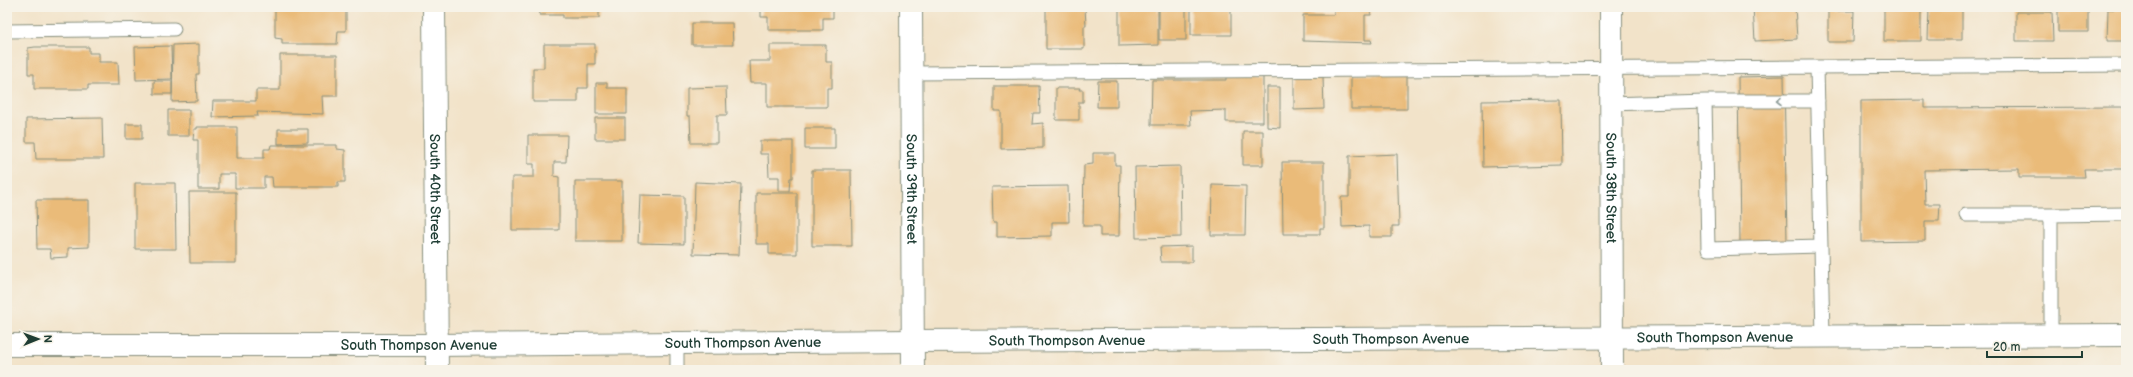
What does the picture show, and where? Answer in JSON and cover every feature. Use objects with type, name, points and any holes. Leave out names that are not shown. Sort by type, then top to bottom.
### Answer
[{"type":"main road","name":"South 40th Street","points":[[434,7],[437,370]]},
{"type":"main road","name":"South 39th Street","points":[[911,7],[913,370]]},
{"type":"main road","name":"South 38th Street","points":[[1611,7],[1610,104],[1612,370]]},
{"type":"main road","name":"South Thompson Avenue","points":[[7,345],[437,345],[2126,335]]},
{"type":"lane","points":[[7,30],[174,29]]},
{"type":"lane","points":[[911,72],[2126,65]]},
{"type":"lane","points":[[1818,67],[1823,337]]},
{"type":"lane","points":[[1610,104],[1704,101],[1818,102]]},
{"type":"lane","points":[[1704,101],[1708,249],[1821,246]]},
{"type":"lane","points":[[1966,215],[2126,214]]},
{"type":"lane","points":[[2051,215],[2051,336]]},
{"type":"lane","points":[[677,343],[678,370]]},
{"type":"building","points":[[275,7],[346,9],[346,31],[338,31],[337,44],[282,44],[282,39],[275,38]]},
{"type":"building","points":[[539,7],[599,7],[599,18],[563,18],[563,15],[540,15]]},
{"type":"building","points":[[761,7],[833,7],[833,18],[823,18],[823,30],[768,30],[768,17],[761,17]]},
{"type":"building","points":[[1046,7],[1085,7],[1086,26],[1084,26],[1084,49],[1046,49]]},
{"type":"building","points":[[1119,7],[1158,7],[1158,45],[1119,46]]},
{"type":"building","points":[[1159,7],[1186,7],[1186,40],[1159,40]]},
{"type":"building","points":[[1191,7],[1231,7],[1231,35],[1191,35]]},
{"type":"building","points":[[1334,7],[1370,8],[1371,15],[1365,15],[1365,40],[1371,40],[1372,43],[1303,41],[1303,15],[1334,15]]},
{"type":"building","points":[[1753,7],[1795,7],[1797,39],[1755,41]]},
{"type":"building","points":[[1884,7],[1921,7],[1921,41],[1884,41]]},
{"type":"building","points":[[1929,7],[1962,7],[1962,40],[1928,40]]},
{"type":"building","points":[[2058,7],[2088,7],[2088,32],[2058,32]]},
{"type":"building","points":[[2108,9],[2126,10],[2126,41],[2107,41]]},
{"type":"building","points":[[1828,11],[1854,11],[1853,42],[1828,42]]},
{"type":"building","points":[[2016,12],[2052,12],[2053,41],[2016,41]]},
{"type":"building","points":[[692,23],[732,23],[733,45],[692,45]]},
{"type":"building","points":[[199,44],[199,74],[196,74],[197,101],[172,102],[173,45]]},
{"type":"building","points":[[544,44],[595,44],[595,64],[588,64],[588,88],[578,88],[578,102],[533,102],[533,68],[544,68]]},
{"type":"building","points":[[770,45],[826,45],[826,62],[832,62],[832,88],[827,88],[827,107],[767,107],[767,83],[750,83],[749,61],[770,61]]},
{"type":"building","points":[[171,46],[172,79],[136,80],[135,47]]},
{"type":"building","points":[[89,47],[89,53],[99,53],[99,62],[118,62],[119,85],[88,85],[88,89],[34,89],[34,74],[28,74],[28,48]]},
{"type":"building","points":[[280,55],[337,55],[337,96],[322,96],[323,114],[257,112],[258,116],[212,117],[213,101],[256,101],[256,90],[280,90]]},
{"type":"building","points":[[1407,74],[1407,109],[1351,109],[1351,75]]},
{"type":"building","points":[[1784,76],[1787,242],[1740,242],[1738,77]]},
{"type":"building","points":[[1226,77],[1263,77],[1263,122],[1226,122],[1226,110],[1190,111],[1191,125],[1151,125],[1152,80],[1226,80]]},
{"type":"building","points":[[1294,77],[1323,77],[1324,109],[1294,110]]},
{"type":"building","points":[[154,81],[172,81],[172,94],[154,94]]},
{"type":"building","points":[[1098,81],[1117,81],[1117,107],[1097,107]]},
{"type":"building","points":[[596,83],[607,83],[607,88],[627,88],[627,114],[596,114]]},
{"type":"building","points":[[994,86],[1039,86],[1040,113],[1033,113],[1032,124],[1043,123],[1043,148],[1001,149],[1001,111],[994,111]]},
{"type":"building","points":[[726,87],[727,115],[717,115],[717,143],[691,143],[690,116],[687,116],[687,88]]},
{"type":"building","points":[[1267,87],[1280,87],[1280,128],[1267,127]]},
{"type":"building","points":[[1056,88],[1080,88],[1079,90],[1083,90],[1083,102],[1079,102],[1079,120],[1056,120]]},
{"type":"building","points":[[1561,100],[1562,165],[1483,167],[1482,101]]},
{"type":"building","points":[[1924,100],[1924,108],[2126,107],[2126,169],[2084,169],[2085,177],[2019,177],[2019,169],[1924,170],[1925,204],[1940,204],[1939,221],[1925,221],[1925,241],[1861,242],[1861,101]]},
{"type":"building","points":[[168,110],[189,110],[189,136],[168,136]]},
{"type":"building","points":[[102,118],[103,159],[36,159],[35,142],[26,142],[26,119]]},
{"type":"building","points":[[595,118],[625,118],[625,139],[595,139]]},
{"type":"building","points":[[126,124],[142,124],[142,139],[126,139]]},
{"type":"building","points":[[197,127],[237,127],[237,158],[264,158],[264,149],[270,149],[271,145],[337,145],[337,149],[345,150],[345,182],[338,182],[338,187],[273,187],[272,177],[264,177],[264,188],[235,188],[235,174],[219,174],[219,189],[198,189],[198,140],[193,140],[194,129],[197,129]]},
{"type":"building","points":[[805,128],[835,128],[835,149],[805,149]]},
{"type":"building","points":[[278,129],[308,129],[308,143],[278,144]]},
{"type":"building","points":[[1243,131],[1263,131],[1263,165],[1243,165]]},
{"type":"building","points":[[528,135],[567,135],[566,162],[554,162],[554,176],[559,177],[559,230],[512,230],[512,177],[534,177],[534,164],[528,164]]},
{"type":"building","points":[[760,141],[793,141],[793,178],[791,178],[790,191],[779,191],[779,177],[769,177],[768,154],[760,154]]},
{"type":"building","points":[[1093,153],[1115,153],[1115,165],[1120,165],[1119,236],[1100,236],[1100,226],[1083,226],[1084,165],[1093,164]]},
{"type":"building","points":[[1397,154],[1399,226],[1392,226],[1392,237],[1369,237],[1369,226],[1342,227],[1341,197],[1349,197],[1349,156]]},
{"type":"building","points":[[1282,162],[1324,162],[1324,228],[1320,228],[1320,234],[1283,234]]},
{"type":"building","points":[[1180,166],[1181,237],[1136,238],[1135,167]]},
{"type":"building","points":[[812,170],[851,170],[852,246],[812,246]]},
{"type":"building","points":[[575,181],[622,181],[622,241],[575,241]]},
{"type":"building","points":[[695,182],[741,184],[739,255],[693,254]]},
{"type":"building","points":[[135,183],[175,183],[176,249],[135,249]]},
{"type":"building","points":[[1212,185],[1246,186],[1245,235],[1211,235]]},
{"type":"building","points":[[1068,186],[1069,222],[1052,222],[1052,236],[997,237],[997,222],[993,222],[992,187]]},
{"type":"building","points":[[189,192],[236,192],[236,263],[190,263]]},
{"type":"building","points":[[756,193],[797,193],[797,254],[769,254],[769,244],[756,244]]},
{"type":"building","points":[[640,195],[684,196],[684,244],[638,243]]},
{"type":"building","points":[[36,200],[89,200],[89,247],[68,248],[68,257],[51,258],[50,249],[37,249]]},
{"type":"building","points":[[1192,246],[1192,262],[1161,262],[1160,247]]}]
